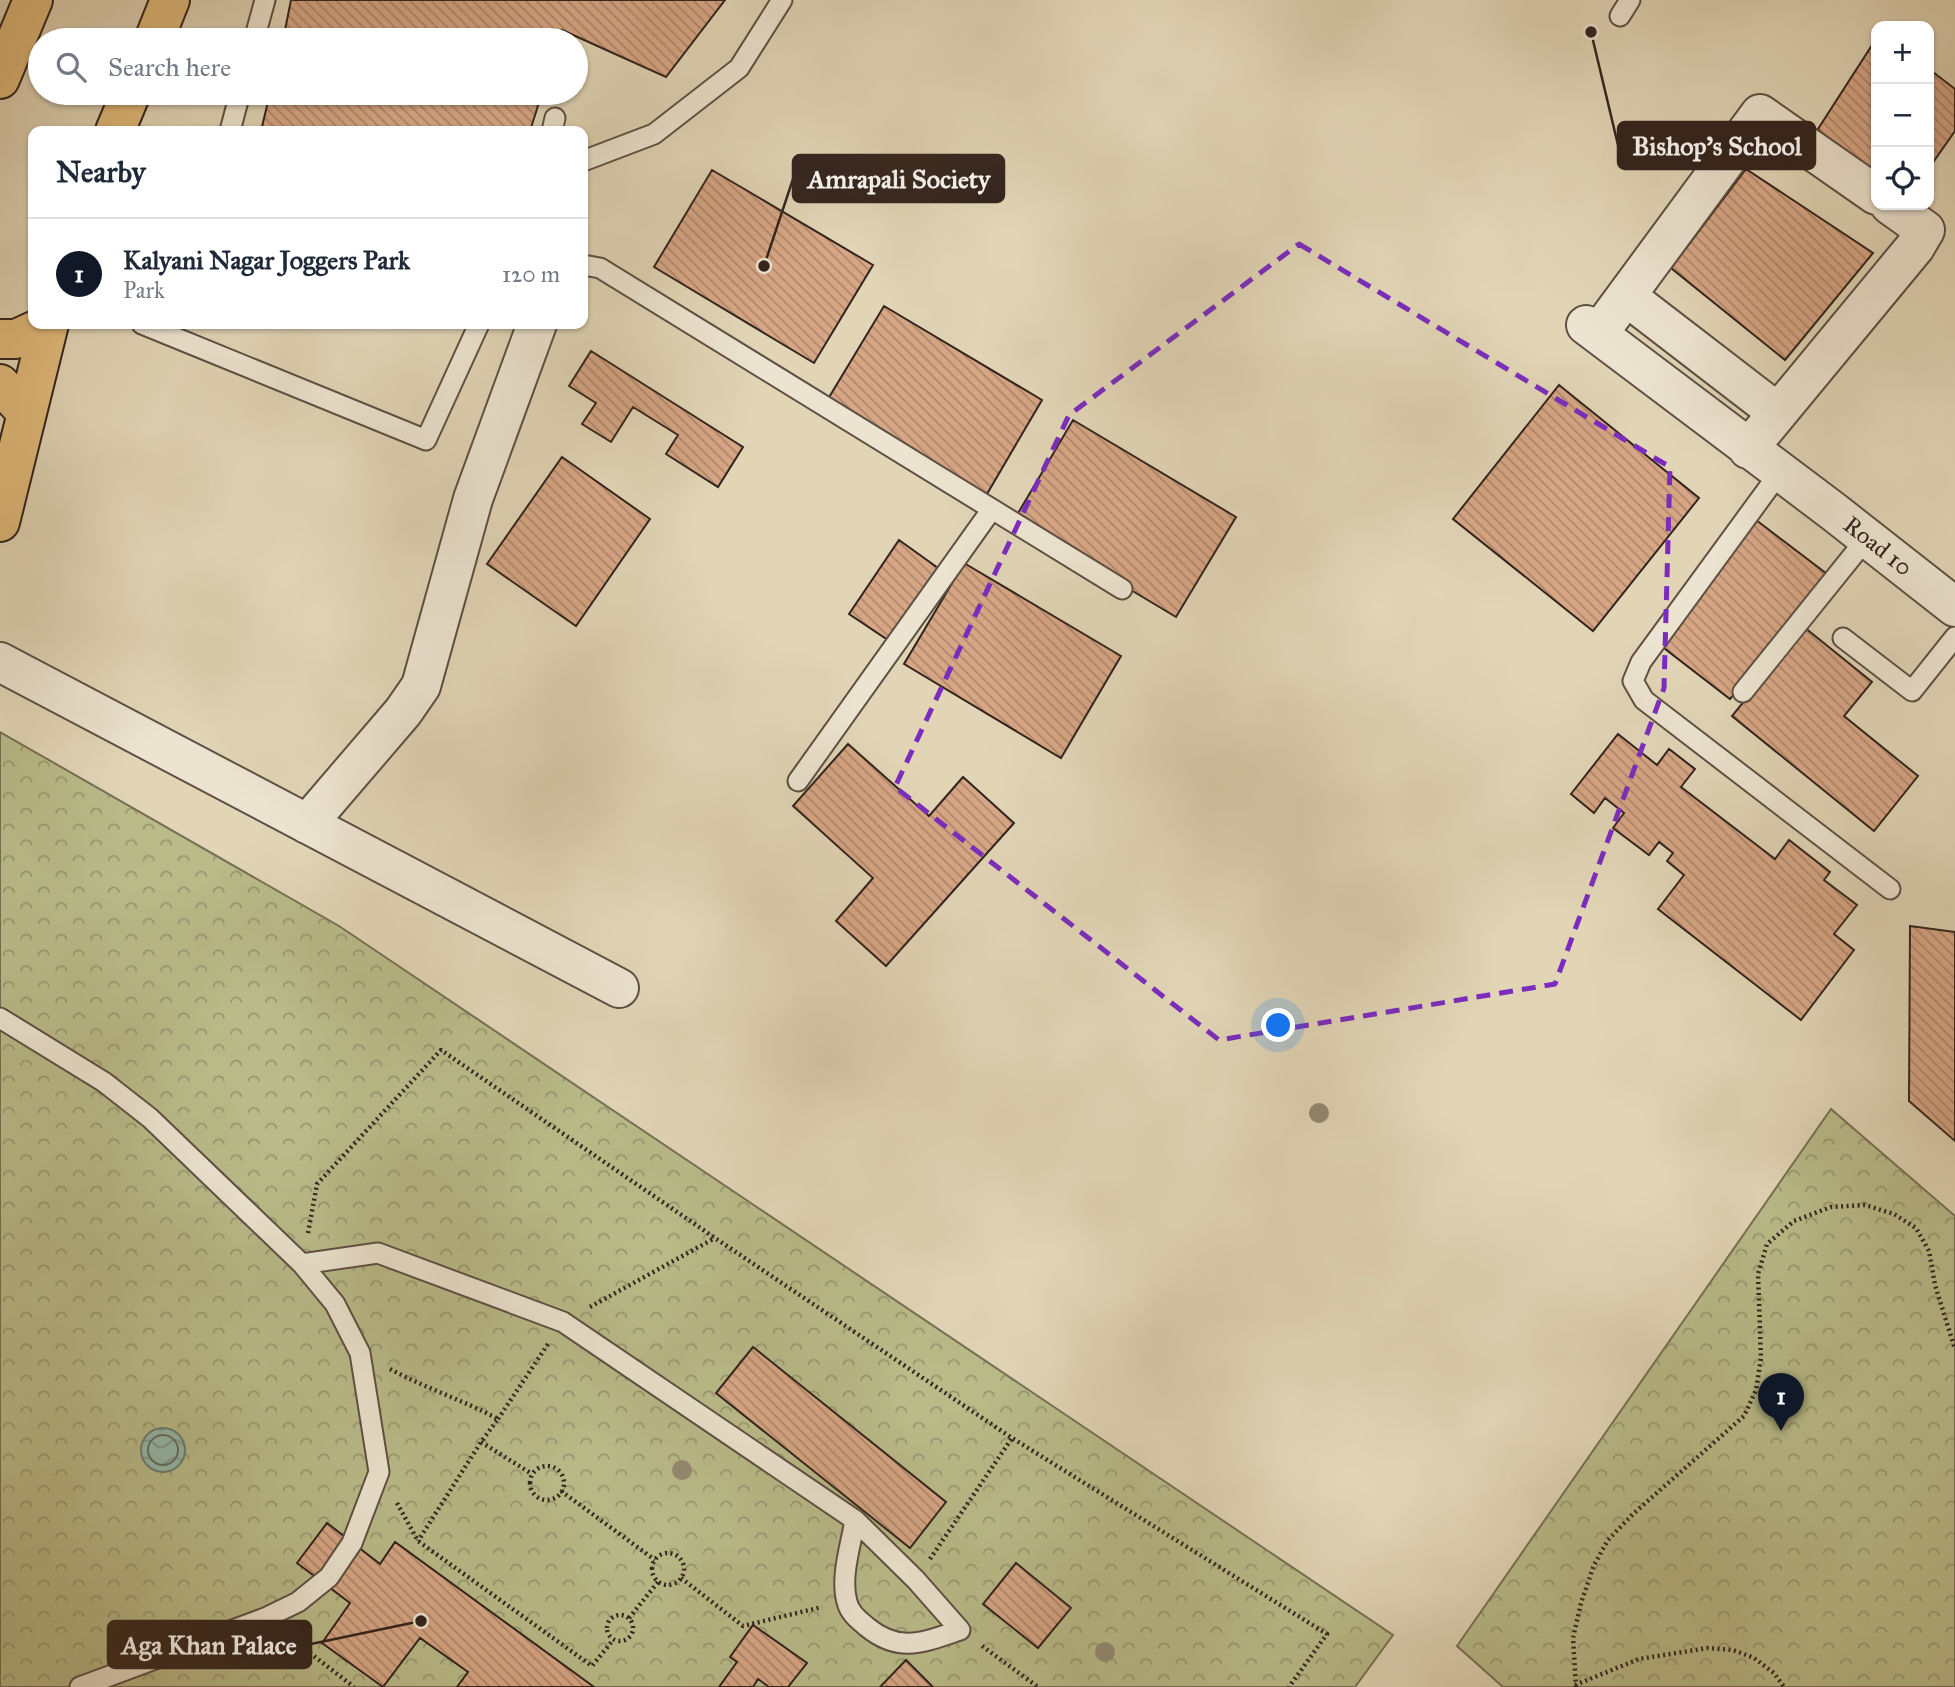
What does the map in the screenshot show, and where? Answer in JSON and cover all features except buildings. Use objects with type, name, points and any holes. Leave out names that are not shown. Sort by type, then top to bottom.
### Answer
[{"type":"highway","points":[[0,79],[33,0]]},
{"type":"highway","points":[[159,28],[170,0]]},
{"type":"highway","points":[[117,126],[126,105]]},
{"type":"highway","points":[[0,339],[16,339],[38,329]]},
{"type":"highway","points":[[0,522],[48,329]]},
{"type":"highway","points":[[0,384],[27,413]]},
{"type":"street","points":[[1778,413],[1626,296],[1760,114],[1871,192]]},
{"type":"street","points":[[1748,449],[1906,257],[1925,230],[1897,210]]},
{"type":"street","name":"Road 10","points":[[1626,296],[1592,329],[1955,607]]},
{"type":"street","points":[[307,824],[403,712],[421,687],[473,499],[535,329]]},
{"type":"street","points":[[0,662],[619,988]]},
{"type":"lane","points":[[257,28],[265,0]]},
{"type":"lane","points":[[588,159],[654,134],[739,68],[782,0]]},
{"type":"lane","points":[[231,126],[237,105]]},
{"type":"lane","points":[[588,266],[600,268],[1122,589]]},
{"type":"lane","points":[[178,330],[425,440],[477,329]]},
{"type":"lane","points":[[1780,472],[1641,662],[1633,681],[1644,700],[1890,889]]},
{"type":"lane","points":[[798,781],[992,509]]},
{"type":"lane","points":[[1743,692],[1867,538]]},
{"type":"lane","points":[[1843,638],[1912,691],[1955,637]]},
{"type":"lane","points":[[0,1018],[104,1082],[150,1118],[302,1264],[335,1304],[360,1353],[379,1472],[357,1533],[330,1577],[298,1602],[265,1618],[80,1687]]},
{"type":"lane","points":[[302,1264],[378,1253],[563,1322],[855,1520],[916,1580],[960,1630],[921,1643],[897,1644],[875,1633],[854,1617],[847,1602],[846,1576],[855,1520]]},
{"type":"path","points":[[302,1264],[317,1184],[441,1050],[1012,1438],[1327,1634],[1289,1687]]},
{"type":"path","points":[[1784,1687],[1774,1673],[1754,1658],[1733,1650],[1708,1648],[1639,1659],[1575,1686],[1573,1638],[1594,1565],[1608,1540],[1633,1514],[1744,1416],[1756,1390],[1761,1358],[1758,1274],[1767,1244],[1794,1221],[1830,1207],[1865,1205],[1894,1214],[1916,1228],[1929,1251],[1935,1285],[1955,1349]]},
{"type":"path","points":[[418,1541],[481,1442],[563,1322],[715,1238]]},
{"type":"path","points":[[360,1353],[406,1378],[464,1401],[498,1419]]},
{"type":"path","points":[[916,1580],[1012,1438]]},
{"type":"path","points":[[481,1442],[532,1474]]},
{"type":"path","points":[[544,1466],[555,1468],[562,1475],[564,1487],[561,1491],[558,1496],[547,1500],[536,1497],[530,1488],[532,1474],[544,1466]]},
{"type":"path","points":[[379,1472],[418,1541],[592,1665],[612,1640]]},
{"type":"path","points":[[561,1491],[655,1560]]},
{"type":"path","points":[[666,1553],[676,1555],[684,1567],[681,1578],[674,1584],[658,1582],[653,1573],[655,1560],[666,1553]]},
{"type":"path","points":[[681,1578],[743,1626],[847,1602]]},
{"type":"path","points":[[629,1618],[658,1582]]},
{"type":"path","points":[[621,1615],[629,1618],[633,1625],[632,1634],[625,1641],[612,1640],[607,1632],[609,1620],[621,1615]]},
{"type":"path","points":[[265,1618],[354,1687]]},
{"type":"path","points":[[960,1630],[1038,1687]]},
{"type":"highlighted area","points":[[1299,244],[1670,467],[1664,688],[1555,984],[1219,1040],[895,787],[1069,415]]},
{"type":"green space","points":[[0,732],[339,926],[1393,1635],[1355,1687],[0,1687]]},
{"type":"green space","points":[[1831,1109],[1955,1216],[1955,1687],[1503,1687],[1457,1646]]},
{"type":"water","points":[[163,1428],[178,1435],[185,1450],[178,1465],[163,1472],[148,1465],[141,1450],[148,1435]]},
{"type":"place","name":"Bishop's School","points":[[1591,32]]},
{"type":"place","name":"Amrapali Society","points":[[764,266]]},
{"type":"place","name":"Kalyani Nagar Joggers Park","points":[[1781,1431]]},
{"type":"place","name":"Aga Khan Palace","points":[[421,1621]]}]
